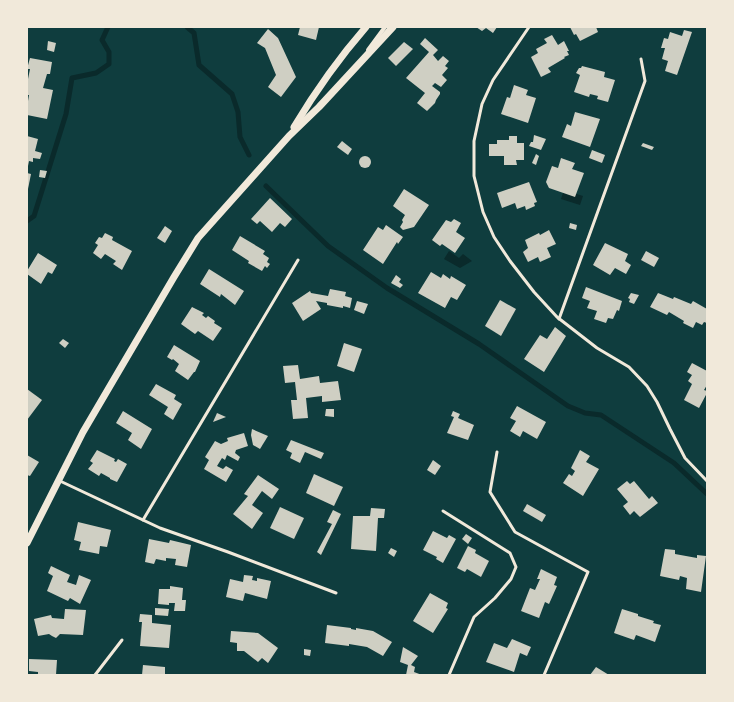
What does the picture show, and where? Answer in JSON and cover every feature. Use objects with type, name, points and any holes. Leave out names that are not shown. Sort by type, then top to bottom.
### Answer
[{"type":"street","points":[[289,136],[308,104],[347,49],[366,27]]},
{"type":"street","points":[[356,67],[385,27]]},
{"type":"street","points":[[27,543],[83,432],[198,238],[289,136],[319,107],[393,27]]},
{"type":"lane","points":[[529,27],[493,80],[482,104],[474,141],[474,176],[483,212],[494,237],[510,261],[534,292],[559,319],[597,348],[629,367],[647,386],[657,402],[685,458],[707,481]]},
{"type":"lane","points":[[559,319],[645,81],[641,58]]},
{"type":"lane","points":[[143,520],[298,260]]},
{"type":"lane","points":[[497,452],[490,492],[515,532],[588,572],[544,675]]},
{"type":"lane","points":[[58,480],[160,528],[336,593]]},
{"type":"lane","points":[[443,511],[510,553],[516,567],[511,579],[495,598],[474,617],[449,675]]},
{"type":"lane","points":[[95,675],[122,640]]},
{"type":"water","points":[[564,190],[583,196],[580,205],[561,199]]},
{"type":"water","points":[[449,251],[459,258],[463,254],[472,261],[460,268],[444,259]]},
{"type":"building","points":[[300,27],[319,27],[316,40],[298,35]]},
{"type":"building","points":[[476,27],[497,27],[493,33],[486,28],[482,31]]},
{"type":"building","points":[[570,27],[596,27],[598,32],[580,41],[576,34],[574,35]]},
{"type":"building","points":[[268,29],[278,38],[296,77],[281,97],[268,87],[276,75],[265,48],[257,43]]},
{"type":"building","points":[[684,30],[692,32],[677,75],[665,71],[668,61],[662,59],[665,48],[661,48],[664,38],[668,39],[670,32],[682,36]]},
{"type":"building","points":[[552,35],[558,45],[564,41],[569,51],[567,51],[569,55],[548,68],[551,72],[541,77],[531,57],[538,53],[536,49],[547,43],[544,39]]},
{"type":"building","points":[[425,38],[438,50],[433,55],[438,61],[443,56],[449,61],[445,66],[448,68],[442,75],[447,80],[441,87],[435,83],[432,86],[440,92],[440,94],[435,103],[427,111],[417,103],[425,93],[406,78],[429,52],[420,44]]},
{"type":"building","points":[[48,41],[56,43],[54,52],[47,50]]},
{"type":"building","points":[[404,42],[413,49],[396,66],[388,58]]},
{"type":"building","points":[[30,58],[52,62],[50,74],[47,74],[43,88],[53,90],[47,119],[27,115],[29,95],[27,95],[27,84],[30,69],[27,69]]},
{"type":"building","points":[[582,66],[605,72],[604,77],[615,80],[608,102],[597,99],[598,96],[590,94],[589,97],[574,92],[580,75],[576,73]]},
{"type":"building","points":[[514,85],[528,90],[526,95],[536,98],[528,123],[501,114],[507,97],[510,98]]},
{"type":"building","points":[[575,112],[600,119],[590,147],[562,137],[567,124],[571,126]]},
{"type":"building","points":[[534,135],[546,139],[541,150],[529,146],[531,142],[533,142]]},
{"type":"building","points":[[27,136],[38,139],[35,151],[42,153],[40,159],[33,158],[33,162],[29,161],[28,166],[27,166]]},
{"type":"building","points":[[509,136],[517,136],[517,143],[524,143],[524,160],[516,160],[517,165],[504,165],[504,156],[489,156],[489,144],[497,144],[497,140],[509,140]]},
{"type":"building","points":[[342,141],[352,149],[348,155],[337,147]]},
{"type":"building","points":[[643,143],[654,147],[652,150],[641,146]]},
{"type":"building","points":[[592,150],[605,155],[602,163],[589,158]]},
{"type":"building","points":[[536,154],[539,156],[536,165],[532,163]]},
{"type":"building","points":[[363,156],[367,156],[371,162],[367,168],[363,168],[359,164],[359,160]]},
{"type":"building","points":[[561,158],[575,163],[572,169],[584,173],[575,197],[549,188],[546,182],[552,166],[558,168]]},
{"type":"building","points":[[40,170],[47,171],[45,178],[39,177]]},
{"type":"building","points":[[27,173],[31,174],[28,189],[27,188]]},
{"type":"building","points":[[529,182],[537,202],[534,203],[535,206],[526,210],[525,206],[517,209],[515,203],[502,208],[497,193]]},
{"type":"building","points":[[404,189],[429,205],[414,227],[403,230],[400,227],[405,215],[393,206]]},
{"type":"building","points":[[270,198],[292,219],[285,227],[280,223],[272,232],[260,221],[257,224],[251,219]]},
{"type":"building","points":[[454,219],[461,223],[456,232],[465,238],[455,253],[442,244],[440,246],[432,240],[446,220],[451,222]]},
{"type":"building","points":[[570,223],[577,225],[576,230],[569,228]]},
{"type":"building","points":[[386,225],[403,237],[398,244],[397,242],[383,264],[363,250],[378,227],[383,230]]},
{"type":"building","points":[[165,226],[172,231],[165,243],[157,238]]},
{"type":"building","points":[[549,230],[556,244],[547,248],[551,257],[540,262],[538,257],[528,262],[523,252],[528,248],[525,240]]},
{"type":"building","points":[[105,233],[113,237],[112,240],[132,251],[122,270],[113,264],[116,261],[105,254],[101,259],[93,253],[98,245],[95,243],[99,237],[102,238]]},
{"type":"building","points":[[240,236],[265,251],[263,254],[269,258],[267,262],[270,264],[267,268],[265,266],[262,271],[248,263],[249,261],[232,250]]},
{"type":"building","points":[[605,243],[628,254],[625,261],[631,265],[626,274],[615,268],[610,275],[593,265]]},
{"type":"building","points":[[646,251],[659,258],[654,267],[641,260]]},
{"type":"building","points":[[38,253],[57,265],[52,274],[48,272],[41,284],[27,274],[27,271]]},
{"type":"building","points":[[209,269],[244,291],[235,305],[221,294],[220,297],[200,284]]},
{"type":"building","points":[[431,272],[441,278],[443,274],[450,279],[451,276],[466,285],[457,300],[451,297],[445,308],[418,293]]},
{"type":"building","points":[[396,275],[401,279],[399,282],[403,285],[400,288],[391,283]]},
{"type":"building","points":[[586,287],[622,301],[619,311],[617,310],[613,319],[608,318],[606,323],[594,319],[597,311],[587,308],[590,301],[582,298]]},
{"type":"building","points":[[330,289],[346,292],[345,296],[352,298],[350,308],[327,305],[327,303],[316,301],[321,309],[303,321],[292,303],[310,291],[311,293],[328,296]]},
{"type":"building","points":[[631,293],[639,295],[634,304],[629,302],[630,299],[628,298]]},
{"type":"building","points":[[658,293],[673,299],[674,297],[691,304],[693,301],[707,309],[707,323],[704,322],[702,325],[696,322],[693,328],[683,323],[684,321],[669,312],[667,315],[650,307]]},
{"type":"building","points":[[500,300],[516,309],[501,336],[485,326]]},
{"type":"building","points":[[357,301],[368,304],[364,314],[354,310]]},
{"type":"building","points":[[192,307],[204,313],[202,315],[206,318],[208,316],[215,321],[214,323],[222,328],[213,341],[198,331],[195,334],[181,324]]},
{"type":"building","points":[[555,327],[566,336],[544,372],[524,359],[540,335],[547,339]]},
{"type":"building","points":[[63,339],[69,343],[65,348],[59,343]]},
{"type":"building","points":[[344,343],[362,349],[354,372],[337,366]]},
{"type":"building","points":[[174,345],[200,361],[195,372],[188,380],[175,371],[179,364],[173,359],[172,360],[167,357]]},
{"type":"building","points":[[692,363],[707,371],[707,385],[704,390],[707,391],[707,393],[699,408],[684,400],[692,384],[688,381],[692,375],[687,372]]},
{"type":"building","points":[[298,365],[300,379],[319,376],[320,383],[338,381],[341,400],[322,402],[322,396],[306,398],[308,418],[293,419],[291,400],[297,400],[295,382],[285,383],[283,366]]},
{"type":"building","points":[[156,384],[176,395],[174,399],[182,404],[173,420],[164,414],[168,407],[149,395]]},
{"type":"building","points":[[27,389],[42,400],[27,420]]},
{"type":"building","points":[[517,406],[546,422],[537,439],[523,431],[520,437],[510,431],[516,421],[510,418]]},
{"type":"building","points":[[326,409],[334,409],[334,417],[325,416]]},
{"type":"building","points":[[123,411],[152,429],[141,449],[128,440],[132,433],[116,423]]},
{"type":"building","points":[[453,411],[460,414],[458,418],[474,425],[468,440],[447,433],[454,417],[451,416]]},
{"type":"building","points":[[217,413],[226,417],[213,422]]},
{"type":"building","points":[[252,429],[268,436],[260,449],[253,445],[251,435]]},
{"type":"building","points":[[244,433],[248,446],[236,450],[235,453],[240,457],[238,461],[227,455],[225,460],[222,458],[217,466],[223,469],[226,466],[233,470],[226,482],[204,469],[209,460],[205,457],[215,441],[221,444],[228,441],[227,438]]},
{"type":"building","points":[[291,440],[324,453],[321,459],[305,452],[300,463],[290,458],[292,453],[286,450]]},
{"type":"building","points":[[97,450],[115,459],[114,461],[116,462],[118,459],[127,464],[117,482],[101,473],[99,476],[88,469],[93,463],[90,461]]},
{"type":"building","points":[[580,450],[590,456],[586,462],[599,469],[583,496],[563,483],[569,474],[572,476],[575,471],[571,468]]},
{"type":"building","points":[[27,455],[39,462],[30,476],[27,475]]},
{"type":"building","points":[[433,460],[441,466],[435,475],[427,470]]},
{"type":"building","points":[[314,474],[343,487],[334,506],[306,493]]},
{"type":"building","points":[[258,475],[279,489],[272,499],[262,491],[252,505],[263,513],[252,529],[233,514],[248,496],[244,494]]},
{"type":"building","points":[[627,481],[630,484],[634,481],[649,499],[652,496],[658,503],[640,517],[634,511],[630,515],[623,506],[628,502],[617,489]]},
{"type":"building","points":[[527,504],[546,515],[542,522],[523,511]]},
{"type":"building","points":[[280,507],[304,518],[294,539],[270,528]]},
{"type":"building","points":[[371,508],[385,509],[384,518],[378,518],[376,551],[351,549],[353,516],[370,516]]},
{"type":"building","points":[[333,510],[341,514],[321,555],[317,552],[332,524],[327,522]]},
{"type":"building","points":[[78,522],[111,530],[107,547],[100,546],[99,554],[79,550],[81,542],[74,540]]},
{"type":"building","points":[[433,531],[447,538],[449,535],[456,539],[443,563],[436,559],[437,557],[423,550]]},
{"type":"building","points":[[466,534],[472,538],[468,544],[462,539]]},
{"type":"building","points":[[149,539],[169,543],[170,540],[191,545],[187,567],[175,565],[176,559],[166,558],[166,561],[156,559],[154,564],[145,562]]},
{"type":"building","points":[[468,546],[476,550],[475,553],[489,561],[481,577],[467,569],[465,572],[457,568]]},
{"type":"building","points":[[391,548],[397,551],[394,557],[388,553]]},
{"type":"building","points":[[665,549],[675,550],[675,554],[697,558],[697,555],[706,556],[701,592],[686,589],[687,578],[680,576],[679,580],[660,576]]},
{"type":"building","points":[[51,566],[70,575],[67,582],[76,585],[79,575],[91,580],[80,604],[70,598],[68,601],[47,591],[53,576],[48,573]]},
{"type":"building","points":[[541,569],[557,577],[554,585],[557,586],[549,604],[545,602],[539,618],[521,611],[530,588],[535,590],[540,579],[537,579]]},
{"type":"building","points":[[244,575],[253,576],[252,580],[257,581],[257,578],[271,581],[267,599],[245,593],[243,601],[226,597],[230,579],[243,582]]},
{"type":"building","points":[[170,586],[183,588],[182,600],[186,600],[185,611],[174,611],[175,603],[169,603],[169,605],[158,604],[159,589],[170,589]]},
{"type":"building","points":[[430,593],[448,603],[446,608],[448,609],[433,633],[413,621]]},
{"type":"building","points":[[155,608],[169,609],[168,616],[155,615]]},
{"type":"building","points":[[65,609],[86,610],[83,635],[60,634],[56,638],[49,634],[38,636],[34,619],[51,615],[52,618],[64,619]]},
{"type":"building","points":[[622,609],[638,614],[638,616],[661,625],[655,642],[636,635],[634,640],[614,633]]},
{"type":"building","points":[[140,614],[152,615],[152,623],[171,625],[169,648],[140,646],[142,622],[139,622]]},
{"type":"building","points":[[327,625],[356,630],[356,628],[373,631],[392,642],[383,656],[367,647],[349,644],[349,646],[325,643]]},
{"type":"building","points":[[231,631],[258,633],[278,648],[268,663],[262,658],[258,662],[244,651],[237,651],[237,643],[230,642]]},
{"type":"building","points":[[512,639],[531,647],[527,656],[520,653],[514,672],[486,662],[494,643],[507,648]]},
{"type":"building","points":[[403,647],[418,656],[411,665],[415,667],[414,672],[422,675],[406,675],[408,665],[400,662]]},
{"type":"building","points":[[304,649],[311,650],[310,656],[304,655]]},
{"type":"building","points":[[29,659],[57,660],[56,675],[38,675],[38,672],[29,671]]},
{"type":"building","points":[[143,665],[165,667],[165,675],[142,675]]},
{"type":"building","points":[[596,667],[609,675],[590,675]]},
{"type":"waterway","points":[[27,221],[34,216],[66,114],[72,78],[96,73],[109,64],[109,52],[102,40],[108,27]]},
{"type":"waterway","points":[[187,27],[194,33],[199,65],[232,94],[238,112],[240,137],[249,155]]},
{"type":"waterway","points":[[266,186],[328,246],[387,288],[479,344],[568,406],[585,413],[601,415],[674,463],[707,494]]}]
